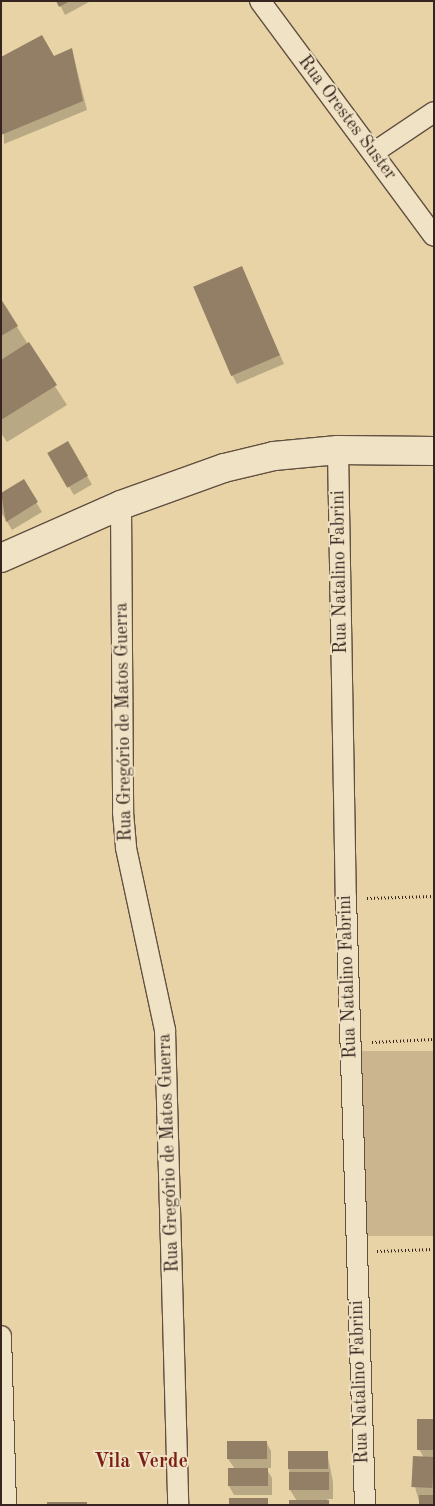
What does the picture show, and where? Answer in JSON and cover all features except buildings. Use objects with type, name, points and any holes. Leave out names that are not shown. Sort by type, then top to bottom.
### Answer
[{"type":"street","name":"Rua Orestes Suster","points":[[260,1],[434,236]]},
{"type":"street","points":[[373,153],[434,112]]},
{"type":"street","points":[[1,558],[121,505],[224,468],[274,456],[338,450],[434,451]]},
{"type":"street","name":"Rua Natalino Fabrini","points":[[338,450],[346,898],[365,1505]]},
{"type":"street","name":"Rua Gregório de Matos Guerra","points":[[121,505],[123,812],[126,848],[165,1030],[172,1154],[178,1505]]},
{"type":"street","points":[[1,1336],[6,1505]]},
{"type":"path","points":[[346,898],[434,896]]},
{"type":"path","points":[[350,1043],[434,1039]]},
{"type":"path","points":[[356,1251],[434,1249]]},
{"type":"shaded area","points":[[361,1051],[434,1051],[434,1236],[361,1236]]},
{"type":"district","name":"Vila Verde","points":[[141,1462]]}]
